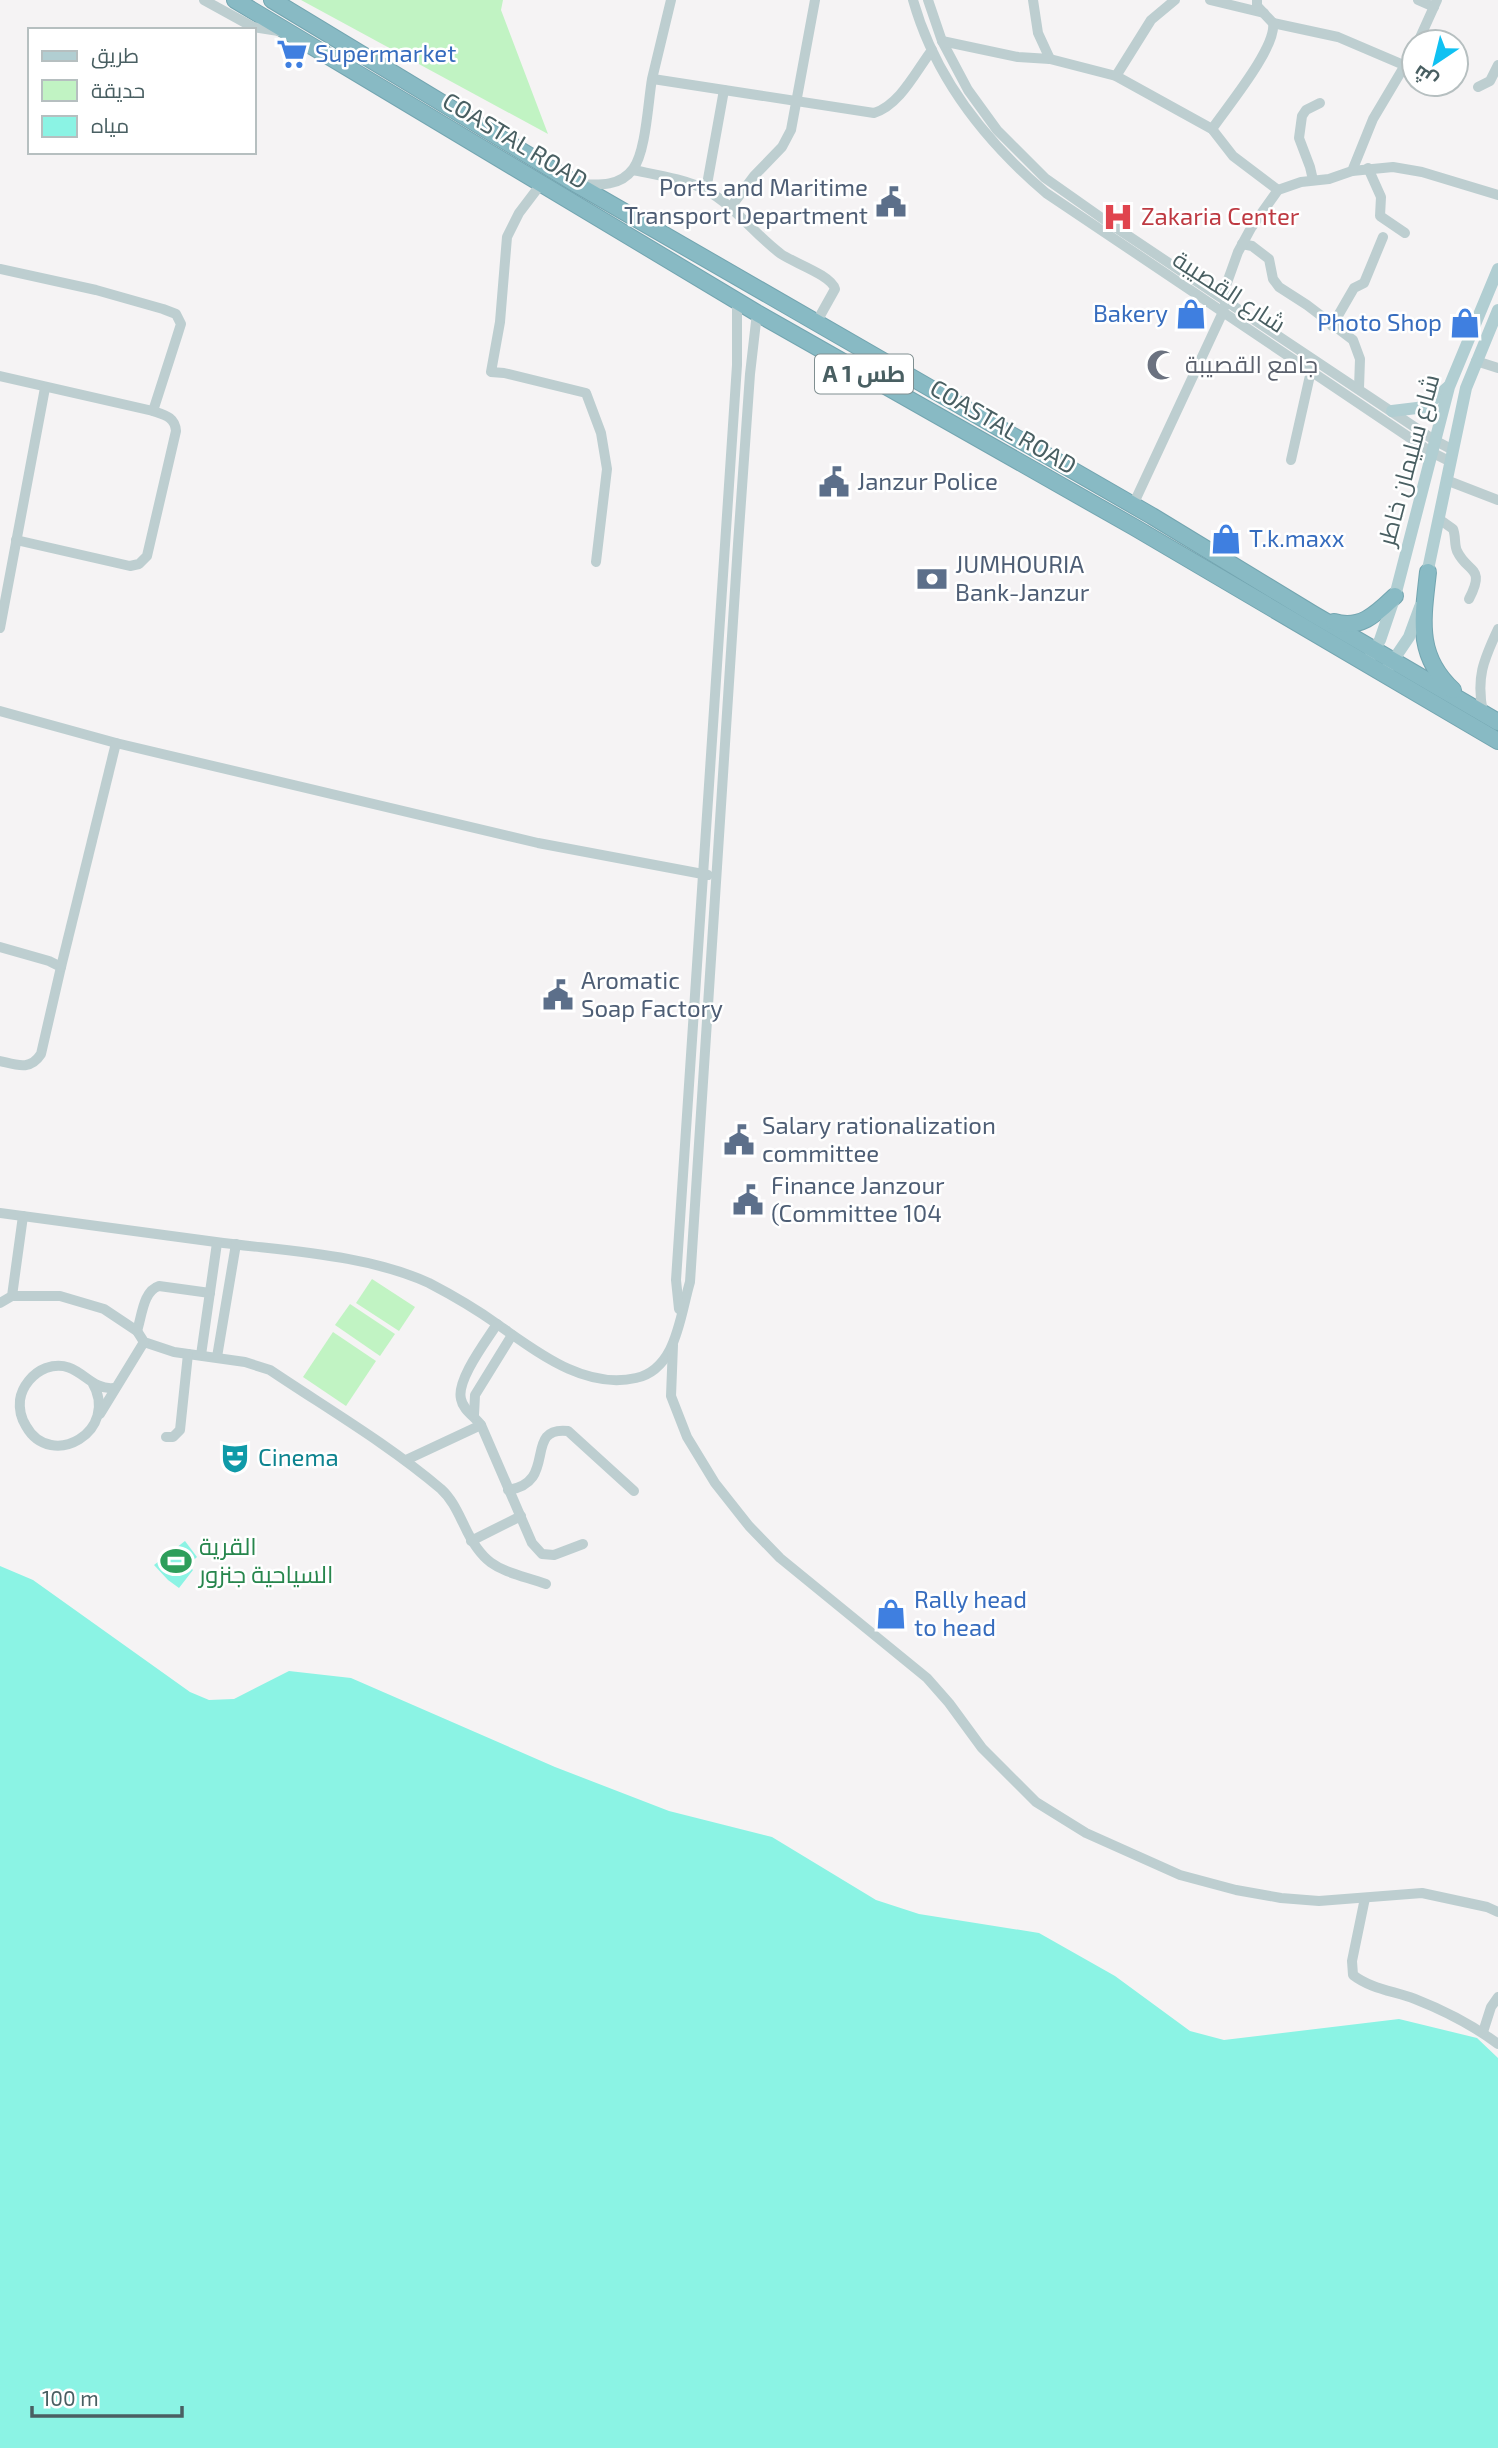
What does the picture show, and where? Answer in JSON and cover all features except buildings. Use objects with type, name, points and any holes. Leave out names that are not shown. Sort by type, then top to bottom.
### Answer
[{"type":"highway","name":"COASTAL ROAD","points":[[235,0],[757,313],[1133,527],[1370,656],[1498,741]]},
{"type":"highway","name":"COASTAL ROAD","points":[[272,0],[576,184],[1133,505],[1313,614],[1370,656]]},
{"type":"highway","points":[[282,0],[297,14]]},
{"type":"highway","points":[[1428,572],[1422,627],[1432,664],[1448,685],[1477,710]]},
{"type":"highway","points":[[1313,614],[1339,624],[1359,623],[1368,620],[1395,596]]},
{"type":"highway","name":"COASTAL ROAD","points":[[1388,667],[1498,722]]},
{"type":"main road","name":"شارع سليمان خاطر","points":[[1370,656],[1395,596],[1449,387],[1498,270]]},
{"type":"main road","name":"شارع سليمان خاطر","points":[[1388,667],[1415,626],[1466,388],[1498,310]]},
{"type":"main road","points":[[1392,411],[1426,407],[1449,387]]},
{"type":"street","points":[[204,0],[253,27],[289,32]]},
{"type":"street","points":[[576,184],[608,185],[633,170],[640,154],[671,0]]},
{"type":"street","points":[[730,208],[754,176],[788,139],[815,0]]},
{"type":"street","name":"شارع القصيبة","points":[[914,0],[932,50],[961,103],[1017,168],[1046,193],[1222,314],[1432,446]]},
{"type":"street","points":[[928,0],[942,41],[983,113],[1014,149],[1045,178],[1359,388],[1392,411],[1432,446],[1451,455]]},
{"type":"street","points":[[1033,0],[1038,33],[1050,59]]},
{"type":"street","points":[[1116,76],[1152,20],[1175,0]]},
{"type":"street","points":[[1210,0],[1264,13]]},
{"type":"street","points":[[1257,0],[1257,6],[1273,23],[1338,37],[1400,63]]},
{"type":"street","points":[[1418,0],[1436,4],[1425,28]]},
{"type":"street","points":[[1212,130],[1265,54],[1273,36],[1273,23]]},
{"type":"street","points":[[942,41],[1018,57],[1050,59],[1116,76],[1212,130],[1233,156],[1278,190]]},
{"type":"street","points":[[653,79],[865,113],[886,109],[932,50]]},
{"type":"street","points":[[1478,87],[1490,81],[1498,65]]},
{"type":"street","points":[[1352,171],[1373,119],[1400,76]]},
{"type":"street","points":[[706,190],[724,90]]},
{"type":"street","points":[[1313,180],[1299,138],[1302,116],[1320,103]]},
{"type":"street","points":[[1133,505],[1222,314],[1226,301],[1224,291],[1242,244],[1278,190],[1352,171],[1393,167],[1422,172],[1498,195]]},
{"type":"street","points":[[1368,168],[1381,197],[1380,216],[1389,224],[1400,227],[1405,233]]},
{"type":"street","points":[[633,170],[671,178],[706,190],[782,254],[833,284],[835,289],[832,297],[816,323]]},
{"type":"street","points":[[541,184],[519,213],[507,237],[500,322],[491,372],[586,393],[601,433],[607,469],[596,562]]},
{"type":"street","points":[[1332,326],[1354,288],[1364,283],[1383,237]]},
{"type":"street","points":[[1242,244],[1252,246],[1269,259],[1273,279],[1279,287],[1353,341],[1360,359],[1359,388]]},
{"type":"street","points":[[0,269],[96,290],[176,314],[181,324],[178,341],[153,411]]},
{"type":"street","points":[[680,1315],[676,1280],[737,365],[737,301]]},
{"type":"street","points":[[757,313],[739,530],[690,1282],[673,1345],[671,1396],[687,1437],[715,1483],[749,1526],[780,1558],[927,1678],[982,1748],[1036,1802],[1086,1833],[1180,1875],[1236,1890],[1319,1901],[1422,1893],[1487,1907],[1498,1912]]},
{"type":"street","points":[[1476,361],[1498,368]]},
{"type":"street","points":[[1291,460],[1311,371]]},
{"type":"street","points":[[0,376],[153,411],[176,423],[150,550],[139,564],[130,566],[106,563],[16,540]]},
{"type":"street","points":[[0,628],[45,388]]},
{"type":"street","points":[[1447,480],[1498,500]]},
{"type":"street","points":[[1439,519],[1454,529],[1456,548],[1474,570],[1477,583],[1469,599]]},
{"type":"street","points":[[1477,710],[1480,670],[1498,629]]},
{"type":"street","points":[[0,711],[116,743],[538,843],[717,876]]},
{"type":"street","points":[[0,1061],[26,1066],[35,1063],[41,1054],[116,743]]},
{"type":"street","points":[[0,947],[61,967]]},
{"type":"street","points":[[697,978],[711,978]]},
{"type":"street","points":[[0,1213],[350,1260],[391,1270],[428,1283],[497,1324],[534,1351],[587,1376],[604,1380],[638,1378],[652,1371],[673,1345]]},
{"type":"street","points":[[12,1296],[23,1216]]},
{"type":"street","points":[[681,1216],[695,1216]]},
{"type":"street","points":[[201,1355],[217,1242]]},
{"type":"street","points":[[217,1357],[236,1244]]},
{"type":"street","points":[[138,1331],[148,1292],[153,1288],[159,1286],[210,1293]]},
{"type":"street","points":[[0,1303],[12,1296],[60,1296],[104,1309],[138,1331],[144,1342],[174,1352],[244,1362],[270,1370],[406,1460],[444,1492],[454,1504],[478,1553],[494,1566],[546,1584]]},
{"type":"street","points":[[497,1324],[468,1370],[460,1392],[461,1400],[465,1409],[474,1415],[481,1425],[532,1543],[542,1554],[554,1555],[583,1544]]},
{"type":"street","points":[[474,1415],[475,1395],[512,1335]]},
{"type":"street","points":[[114,1388],[105,1389],[69,1367],[46,1368],[26,1384],[20,1404],[22,1418],[27,1429],[37,1439],[49,1444],[63,1446],[79,1441],[90,1432],[144,1342]]},
{"type":"street","points":[[166,1437],[173,1437],[180,1430],[188,1354]]},
{"type":"street","points":[[92,1382],[99,1404],[98,1417]]},
{"type":"street","points":[[406,1460],[481,1425]]},
{"type":"street","points":[[508,1490],[528,1484],[534,1476],[545,1440],[550,1433],[559,1430],[568,1431],[634,1491]]},
{"type":"street","points":[[471,1541],[521,1516]]},
{"type":"street","points":[[1366,1898],[1352,1961],[1353,1975],[1375,1987],[1414,1999],[1483,2032],[1498,2044]]},
{"type":"street","points":[[1483,2032],[1491,2007],[1498,1997]]},
{"type":"green space","points":[[301,0],[503,0],[501,10],[548,134]]},
{"type":"green space","points":[[372,1279],[415,1307],[399,1331],[356,1303]]},
{"type":"green space","points":[[350,1304],[395,1334],[380,1356],[335,1325]]},
{"type":"green space","points":[[333,1332],[376,1361],[346,1406],[303,1377]]},
{"type":"water","name":"القرية السياحية جنزور","points":[[185,1541],[197,1557],[188,1565],[193,1570],[179,1588],[154,1565]]},
{"type":"water","points":[[0,1566],[33,1580],[190,1692],[209,1700],[234,1699],[289,1671],[351,1678],[555,1767],[669,1811],[772,1837],[876,1900],[919,1914],[1039,1933],[1115,1976],[1190,2031],[1224,2040],[1399,2019],[1477,2038],[1498,2058],[1498,2448],[0,2448]]},
{"type":"place","name":"Supermarket","points":[[292,54]]},
{"type":"place","name":"Ports and Maritime Transport Department","points":[[891,202]]},
{"type":"place","name":"Zakaria Center","points":[[1118,217]]},
{"type":"place","name":"Bakery","points":[[1191,314]]},
{"type":"place","name":"Photo Shop","points":[[1465,323]]},
{"type":"place","name":"جامع القصيبة","points":[[1162,365]]},
{"type":"place","name":"Janzur Police","points":[[834,482]]},
{"type":"place","name":"T.k.maxx","points":[[1226,539]]},
{"type":"place","name":"JUMHOURIA Bank-Janzur","points":[[932,579]]},
{"type":"place","name":"Aromatic Soap Factory","points":[[558,995]]},
{"type":"place","name":"Salary rationalization committee","points":[[739,1140]]},
{"type":"place","name":"Finance Janzour (Committee 104","points":[[748,1200]]},
{"type":"place","name":"Cinema","points":[[235,1458]]},
{"type":"place","name":"القرية السياحية جنزور","points":[[176,1561]]},
{"type":"place","name":"Rally head to head","points":[[891,1614]]}]
